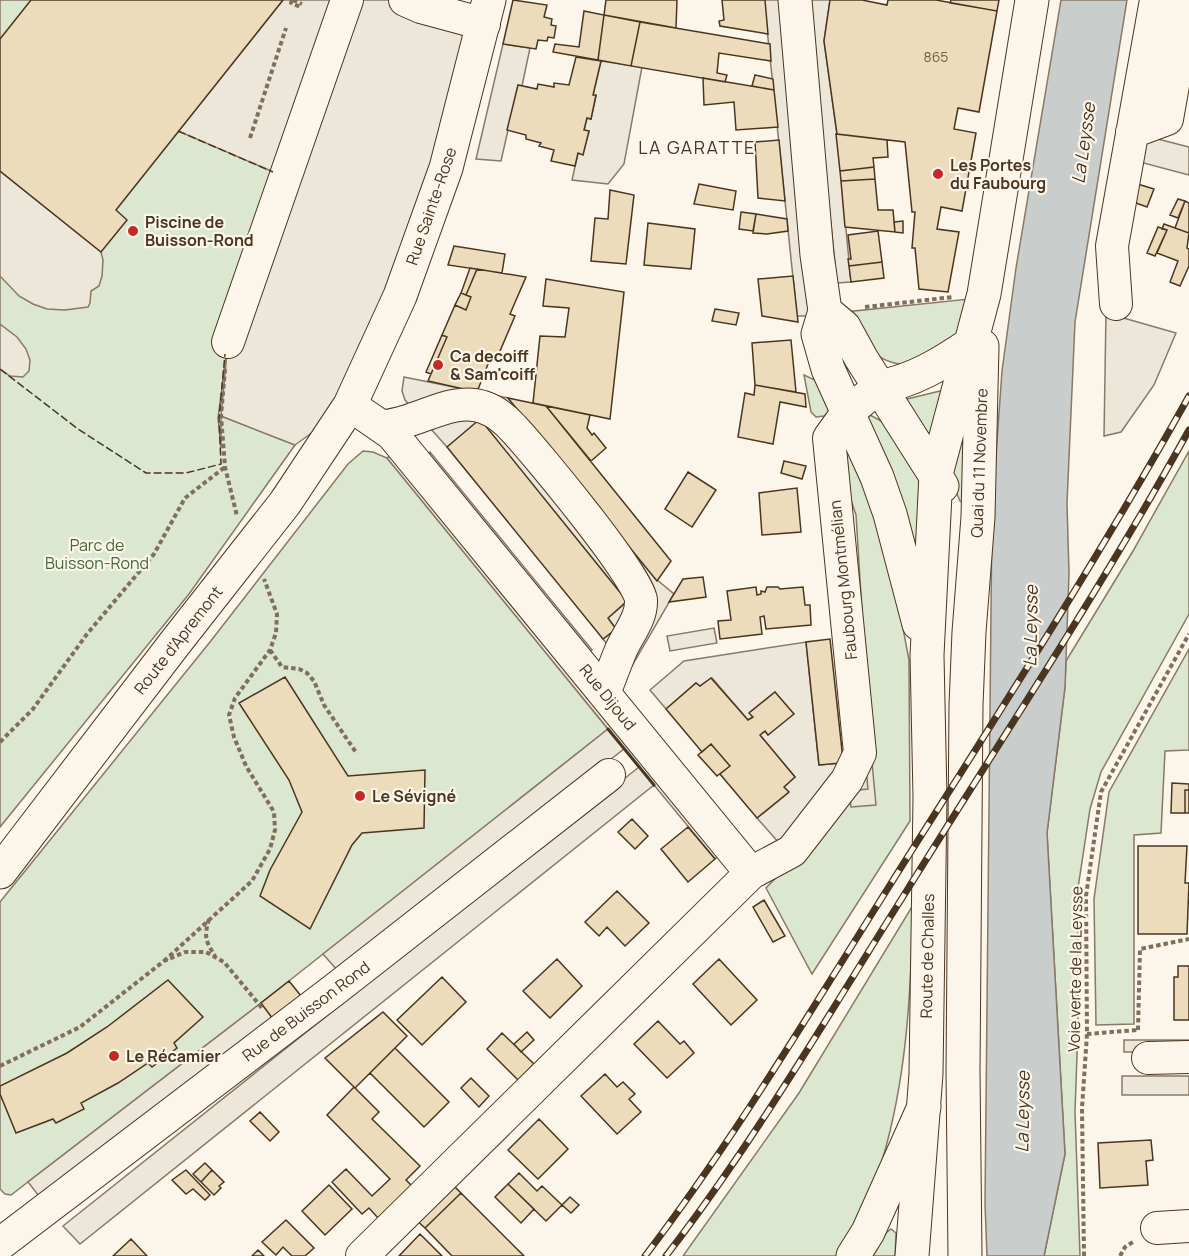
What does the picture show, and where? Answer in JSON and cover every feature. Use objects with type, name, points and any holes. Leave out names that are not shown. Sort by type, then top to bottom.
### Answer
[{"type":"main road","points":[[795,0],[817,255],[825,311],[818,334],[828,369],[877,477],[890,514],[927,655]]},
{"type":"main road","name":"Quai du 11 Novembre","points":[[927,655],[936,474],[984,294],[1032,0]]},
{"type":"main road","name":"Rue Sainte-Rose","points":[[350,405],[400,296],[446,168],[486,12]]},
{"type":"main road","name":"Quai du 11 Novembre","points":[[965,1256],[963,1071],[966,705],[978,517],[984,294]]},
{"type":"main road","points":[[825,311],[844,327],[879,387],[936,474]]},
{"type":"main road","name":"Faubourg Montmélian","points":[[879,387],[892,385],[934,369],[969,345]]},
{"type":"main road","name":"Route d'Apremont","points":[[0,872],[285,503],[350,405]]},
{"type":"main road","name":"Quai du 11 Novembre","points":[[936,474],[945,494],[959,542],[969,632]]},
{"type":"main road","name":"Route de Challes","points":[[912,1256],[926,1074],[930,797],[927,655]]},
{"type":"main road","points":[[853,1256],[868,1232],[924,1107]]},
{"type":"street","points":[[228,342],[347,0]]},
{"type":"street","points":[[1116,304],[1112,246],[1156,0]]},
{"type":"street","points":[[1132,132],[1167,119],[1188,0]]},
{"type":"street","points":[[416,2],[486,12]]},
{"type":"street","name":"Faubourg Montmélian","points":[[751,873],[792,851],[847,780],[860,753],[829,438],[848,412],[879,387]]},
{"type":"street","name":"Rue Dijoud","points":[[350,405],[392,434],[751,873]]},
{"type":"street","points":[[382,427],[412,420],[436,410],[464,405],[482,406],[496,413],[512,426],[632,578],[641,598],[639,614],[621,650],[604,693]]},
{"type":"street","name":"Rue de Buisson Rond","points":[[0,1244],[280,1031],[609,775]]},
{"type":"street","points":[[362,1256],[751,873]]},
{"type":"street","points":[[1143,1044],[1189,1057]]},
{"type":"street","points":[[1157,1228],[1189,1226]]},
{"type":"path","points":[[293,0],[291,3],[302,6]]},
{"type":"path","points":[[250,138],[286,28]]},
{"type":"path","points":[[825,311],[984,294]]},
{"type":"path","points":[[228,342],[220,416],[225,467],[240,531],[254,543]]},
{"type":"path","points":[[0,742],[33,710],[87,634],[154,554],[184,498],[225,467]]},
{"type":"path","points":[[0,1066],[81,1027],[164,961],[252,881],[270,849],[275,830],[274,812],[246,766],[234,737],[229,715],[235,698],[270,650],[276,633],[277,614],[263,576]]},
{"type":"path","name":"Voie verte de la Leysse","points":[[1084,1256],[1082,1108],[1087,1034],[1086,896],[1101,792],[1189,634]]},
{"type":"path","points":[[270,650],[282,667],[299,669],[307,673],[314,681],[324,705],[357,754]]},
{"type":"path","points":[[209,918],[205,933],[206,942],[215,957]]},
{"type":"path","points":[[1087,1034],[1143,1044],[1140,949],[1189,939]]},
{"type":"path","points":[[164,961],[185,952],[206,952],[224,962],[280,1031]]},
{"type":"green space","name":"Parc de Buisson-Rond","points":[[0,0],[283,0],[276,7],[285,177],[228,342],[218,418],[221,448],[221,416],[295,445],[189,594],[0,827]]},
{"type":"green space","points":[[969,299],[951,350],[906,364],[891,362],[874,352],[860,338],[845,312]]},
{"type":"green space","points":[[804,375],[819,382],[833,409],[824,416],[816,417],[811,412]]},
{"type":"green space","points":[[944,390],[931,437],[903,400]]},
{"type":"green space","points":[[965,398],[963,503],[960,501],[946,468]]},
{"type":"green space","points":[[870,415],[883,422],[919,462],[921,580],[867,419]]},
{"type":"green space","points":[[846,447],[872,507],[895,586],[909,660],[910,821],[812,974],[766,888],[819,834],[866,676],[856,515],[845,482],[843,451]]},
{"type":"green space","points":[[363,451],[373,452],[387,458],[608,729],[261,1003],[11,1195],[5,1194],[0,1189],[0,902],[210,642],[348,464]]},
{"type":"green space","points":[[1189,451],[1189,614],[1101,772],[1090,809],[1078,888],[1078,1027],[1075,1112],[1080,1256],[1044,1256],[1065,1154],[1047,833],[1065,687],[1066,661],[1133,551]]},
{"type":"green space","points":[[1189,649],[1189,750],[1165,751],[1161,833],[1134,835],[1134,1024],[1096,1025],[1094,899],[1109,792]]},
{"type":"green space","points":[[913,905],[906,1034],[897,1098],[874,1186],[837,1256],[683,1256],[799,1093]]},
{"type":"green space","points":[[891,1229],[896,1233],[895,1256],[873,1256],[886,1233]]},
{"type":"shaded area","points":[[283,0],[405,0],[484,24],[350,405],[295,445],[221,416],[228,342],[285,177],[178,131]]},
{"type":"shaded area","points":[[764,0],[779,0],[812,316],[797,316]]},
{"type":"shaded area","points":[[808,0],[830,0],[824,41],[837,134],[851,282],[837,283]]},
{"type":"shaded area","points":[[503,44],[530,48],[522,86],[518,86],[501,161],[476,159]]},
{"type":"shaded area","points":[[601,61],[642,67],[624,164],[608,184],[572,180],[578,153],[583,154],[589,131],[584,130],[587,118],[591,119],[596,96],[593,95]]},
{"type":"shaded area","points":[[1142,135],[1189,147],[1189,175],[1136,161]]},
{"type":"shaded area","points":[[0,171],[101,252],[102,276],[99,286],[91,291],[88,307],[65,310],[47,309],[19,296],[0,276]]},
{"type":"shaded area","points":[[1106,313],[1176,333],[1154,385],[1121,432],[1104,436]]},
{"type":"shaded area","points":[[0,324],[17,337],[26,349],[30,360],[29,371],[23,377],[10,376],[0,369]]},
{"type":"shaded area","points":[[404,377],[508,398],[656,579],[674,594],[629,671],[603,639],[616,629],[608,618],[627,602],[480,420],[447,447],[405,400],[402,391]]},
{"type":"shaded area","points":[[397,451],[723,851],[715,859],[654,785],[80,1244],[63,1226],[639,767],[624,749],[338,971],[323,954],[608,729],[387,458]]},
{"type":"shaded area","points":[[430,452],[592,650],[584,657],[421,460]]},
{"type":"shaded area","points":[[848,507],[876,805],[851,807],[849,791],[868,789],[841,508]]},
{"type":"shaded area","points":[[714,628],[717,643],[670,651],[667,636]]},
{"type":"shaded area","points":[[806,642],[819,765],[841,763],[780,844],[757,818],[788,793],[784,787],[795,777],[760,735],[765,731],[768,735],[793,714],[775,692],[750,712],[753,717],[748,720],[712,678],[700,686],[696,683],[666,709],[650,690],[684,661]]},
{"type":"shaded area","points":[[261,1003],[273,1019],[42,1200],[28,1182]]},
{"type":"shaded area","points":[[1124,1040],[1189,1040],[1189,1052],[1124,1052]]},
{"type":"shaded area","points":[[1122,1076],[1189,1076],[1189,1095],[1122,1095]]},
{"type":"water","name":"La Leysse","points":[[1061,0],[1127,0],[1075,322],[1067,503],[1069,574],[1065,687],[1047,833],[1065,1154],[1044,1256],[987,1256],[985,1204],[992,513],[1002,371],[1016,268]]},
{"type":"building","points":[[31,0],[283,0],[116,210],[127,220],[101,252],[0,171],[0,39]]},
{"type":"building","points":[[513,0],[547,5],[544,17],[552,19],[551,25],[556,26],[554,38],[548,37],[547,41],[538,40],[536,49],[503,44]]},
{"type":"building","points":[[606,0],[677,0],[676,28],[604,15]]},
{"type":"building","points":[[722,0],[765,0],[768,34],[720,26],[719,21],[724,20]]},
{"type":"building","name":"Les Portes du Faubourg","points":[[830,0],[862,0],[887,5],[888,0],[936,0],[997,11],[979,112],[958,108],[954,129],[976,133],[962,211],[941,207],[937,229],[959,232],[948,292],[919,289],[915,248],[912,248],[915,212],[912,212],[905,142],[837,134],[824,41]]},
{"type":"building","points":[[951,0],[999,0],[997,11],[950,3]]},
{"type":"building","points":[[584,11],[604,15],[598,60],[553,52],[555,44],[579,47]]},
{"type":"building","points":[[604,15],[640,22],[631,66],[598,60]]},
{"type":"building","points":[[640,22],[770,44],[771,61],[719,53],[717,73],[727,75],[725,82],[631,66]]},
{"type":"building","points":[[576,57],[601,61],[593,95],[596,95],[591,119],[587,118],[584,130],[589,131],[583,155],[578,153],[575,166],[551,161],[554,150],[539,146],[541,143],[526,139],[526,135],[507,130],[518,85],[537,89],[538,84],[554,87],[554,83],[569,85]]},
{"type":"building","points":[[755,75],[773,79],[774,90],[752,86]]},
{"type":"building","points":[[703,78],[774,90],[778,127],[736,130],[734,102],[704,105]]},
{"type":"building","points":[[836,134],[887,140],[888,157],[873,158],[874,167],[840,171]]},
{"type":"building","points":[[779,140],[785,201],[758,198],[755,142]]},
{"type":"building","points":[[874,167],[875,179],[841,181],[840,171]]},
{"type":"building","points":[[875,179],[878,210],[893,210],[895,232],[845,227],[841,181]]},
{"type":"building","points":[[1131,182],[1154,189],[1147,207],[1128,200]]},
{"type":"building","points":[[699,184],[736,191],[733,210],[694,204]]},
{"type":"building","points":[[610,190],[634,195],[626,264],[591,261],[595,218],[608,219]]},
{"type":"building","points":[[1178,199],[1185,201],[1178,218],[1170,215]]},
{"type":"building","points":[[1185,201],[1189,203],[1189,233],[1175,228]]},
{"type":"building","points":[[741,212],[756,214],[753,231],[739,229]]},
{"type":"building","points":[[756,214],[787,219],[788,231],[753,233]]},
{"type":"building","points":[[903,221],[903,233],[895,232],[894,222]]},
{"type":"building","points":[[648,223],[695,229],[691,269],[644,265]]},
{"type":"building","points":[[1164,224],[1189,233],[1187,248],[1189,249],[1189,266],[1180,286],[1170,282],[1178,261],[1157,253],[1167,230],[1162,229]]},
{"type":"building","points":[[1158,227],[1167,230],[1155,256],[1147,253]]},
{"type":"building","points":[[878,231],[882,262],[849,266],[848,259],[851,259],[848,235]]},
{"type":"building","points":[[454,246],[505,254],[502,273],[448,265]]},
{"type":"building","points":[[882,262],[884,278],[851,282],[849,266]]},
{"type":"building","points":[[470,268],[477,269],[466,295],[461,293]]},
{"type":"building","points":[[477,269],[526,277],[510,314],[515,316],[497,358],[495,361],[490,359],[477,392],[428,381],[447,337],[442,335],[455,305],[466,310],[471,297],[466,295]]},
{"type":"building","points":[[793,276],[798,322],[762,316],[758,279]]},
{"type":"building","points":[[546,279],[624,292],[610,419],[533,403],[540,336],[565,337],[569,308],[543,306]]},
{"type":"building","points":[[461,293],[471,297],[466,310],[455,305]]},
{"type":"building","points":[[715,309],[739,313],[736,325],[712,321]]},
{"type":"building","points":[[442,335],[447,337],[431,374],[426,372]]},
{"type":"building","points":[[791,340],[796,392],[755,385],[752,343]]},
{"type":"building","points":[[755,385],[805,394],[806,407],[780,402],[773,444],[738,437],[745,393],[754,395]]},
{"type":"building","points":[[508,398],[546,406],[671,561],[657,581]]},
{"type":"building","points":[[546,406],[590,415],[587,428],[606,448],[591,461]]},
{"type":"building","points":[[480,419],[627,601],[608,618],[616,629],[603,639],[447,447]]},
{"type":"building","points":[[784,461],[806,466],[802,479],[781,473]]},
{"type":"building","points":[[688,472],[716,490],[692,527],[665,509]]},
{"type":"building","points":[[797,488],[801,532],[762,535],[759,493]]},
{"type":"building","points":[[703,577],[706,597],[669,602],[683,579]]},
{"type":"building","points":[[756,587],[757,595],[761,594],[761,591],[765,592],[767,587],[780,589],[803,587],[805,605],[810,605],[811,625],[766,629],[764,616],[760,617],[762,634],[720,639],[718,621],[731,620],[727,591]]},
{"type":"building","points":[[830,639],[843,760],[841,763],[819,765],[806,642]]},
{"type":"building","name":"Le Sévigné","points":[[285,677],[348,776],[425,770],[424,828],[362,833],[352,845],[310,929],[260,896],[270,870],[302,812],[289,780],[239,703]]},
{"type":"building","points":[[711,678],[748,720],[753,717],[749,713],[775,692],[794,714],[768,735],[765,731],[760,735],[795,777],[784,787],[789,792],[757,818],[720,774],[730,766],[711,744],[702,752],[666,709],[696,683],[700,686]]},
{"type":"building","points":[[711,744],[730,766],[717,776],[698,755]]},
{"type":"building","points":[[1172,783],[1189,784],[1189,790],[1185,790],[1185,813],[1171,813]]},
{"type":"building","points":[[1185,790],[1189,790],[1189,813],[1185,813]]},
{"type":"building","points":[[632,819],[648,836],[635,849],[618,832]]},
{"type":"building","points":[[688,827],[715,859],[688,882],[661,849]]},
{"type":"building","points":[[1138,846],[1187,846],[1185,883],[1189,883],[1187,934],[1138,934]]},
{"type":"building","points":[[617,891],[649,923],[625,946],[607,927],[599,936],[585,922]]},
{"type":"building","points":[[764,900],[785,936],[773,942],[753,907]]},
{"type":"building","points":[[557,959],[582,986],[550,1018],[523,991]]},
{"type":"building","points":[[719,959],[757,1000],[731,1025],[693,984]]},
{"type":"building","points":[[1178,966],[1189,966],[1189,1020],[1174,1020],[1174,977],[1178,977]]},
{"type":"building","points":[[442,977],[466,1002],[422,1045],[397,1020]]},
{"type":"building","name":"Le Récamier","points":[[168,980],[203,1017],[174,1043],[177,1048],[152,1067],[148,1063],[81,1103],[84,1109],[56,1123],[53,1119],[16,1133],[0,1094],[0,1086],[67,1053],[107,1027]]},
{"type":"building","points":[[289,981],[301,996],[273,1019],[261,1003]]},
{"type":"building","points":[[383,1012],[407,1036],[355,1088],[325,1058]]},
{"type":"building","points":[[658,1021],[680,1044],[684,1041],[694,1053],[667,1078],[634,1044]]},
{"type":"building","points":[[527,1032],[534,1040],[521,1052],[514,1044]]},
{"type":"building","points":[[502,1033],[534,1064],[518,1080],[487,1049]]},
{"type":"building","points":[[395,1048],[449,1102],[424,1127],[370,1073]]},
{"type":"building","points":[[605,1074],[617,1087],[623,1082],[635,1094],[629,1099],[641,1112],[617,1134],[581,1096]]},
{"type":"building","points":[[471,1078],[489,1096],[479,1107],[461,1088]]},
{"type":"building","points":[[354,1087],[379,1112],[372,1119],[420,1166],[406,1180],[412,1186],[378,1218],[369,1208],[362,1214],[332,1182],[346,1169],[372,1196],[390,1179],[327,1115]]},
{"type":"building","points":[[260,1112],[279,1132],[270,1141],[250,1121]]},
{"type":"building","points":[[539,1119],[568,1149],[538,1179],[508,1150]]},
{"type":"building","points":[[1151,1140],[1153,1160],[1146,1161],[1148,1185],[1100,1188],[1098,1143]]},
{"type":"building","points":[[205,1163],[212,1170],[201,1182],[193,1174]]},
{"type":"building","points":[[186,1170],[210,1195],[205,1200],[193,1189],[186,1194],[172,1180]]},
{"type":"building","points":[[212,1170],[224,1182],[214,1195],[201,1182]]},
{"type":"building","points":[[519,1173],[537,1191],[542,1186],[562,1205],[546,1221],[508,1184]]},
{"type":"building","points":[[450,1182],[461,1193],[425,1228],[413,1217]]},
{"type":"building","points":[[508,1184],[534,1209],[521,1223],[495,1197]]},
{"type":"building","points":[[329,1185],[352,1209],[325,1235],[302,1211]]},
{"type":"building","points":[[461,1193],[524,1256],[452,1256],[425,1228]]},
{"type":"building","points":[[570,1197],[579,1205],[571,1213],[562,1205]]},
{"type":"building","points":[[286,1220],[314,1248],[305,1256],[292,1256],[283,1247],[276,1255],[262,1242]]},
{"type":"building","points":[[420,1234],[442,1256],[399,1256]]},
{"type":"building","points":[[131,1239],[147,1256],[113,1256]]},
{"type":"building","points":[[258,1250],[264,1256],[252,1256]]},
{"type":"railway","points":[[645,1256],[710,1166],[801,1026],[1005,703],[1154,458],[1189,396]]},
{"type":"railway","points":[[666,1256],[729,1169],[789,1079],[1121,548],[1189,430]]},
{"type":"fence","points":[[178,131],[273,172]]},
{"type":"fence","points":[[0,369],[78,429],[146,473],[186,473],[221,464],[219,418],[225,354]]},
{"type":"wall","points":[[608,729],[654,785]]},
{"type":"place","name":"Les Portes du Faubourg","points":[[938,174]]},
{"type":"place","name":"Piscine de Buisson-Rond","points":[[133,231]]},
{"type":"place","name":"Ca decoiff & Sam'coiff","points":[[438,365]]},
{"type":"place","name":"Le Sévigné","points":[[360,796]]},
{"type":"place","name":"Le Récamier","points":[[114,1056]]},
{"type":"district","name":"LA GARATTE","points":[[697,147]]}]
